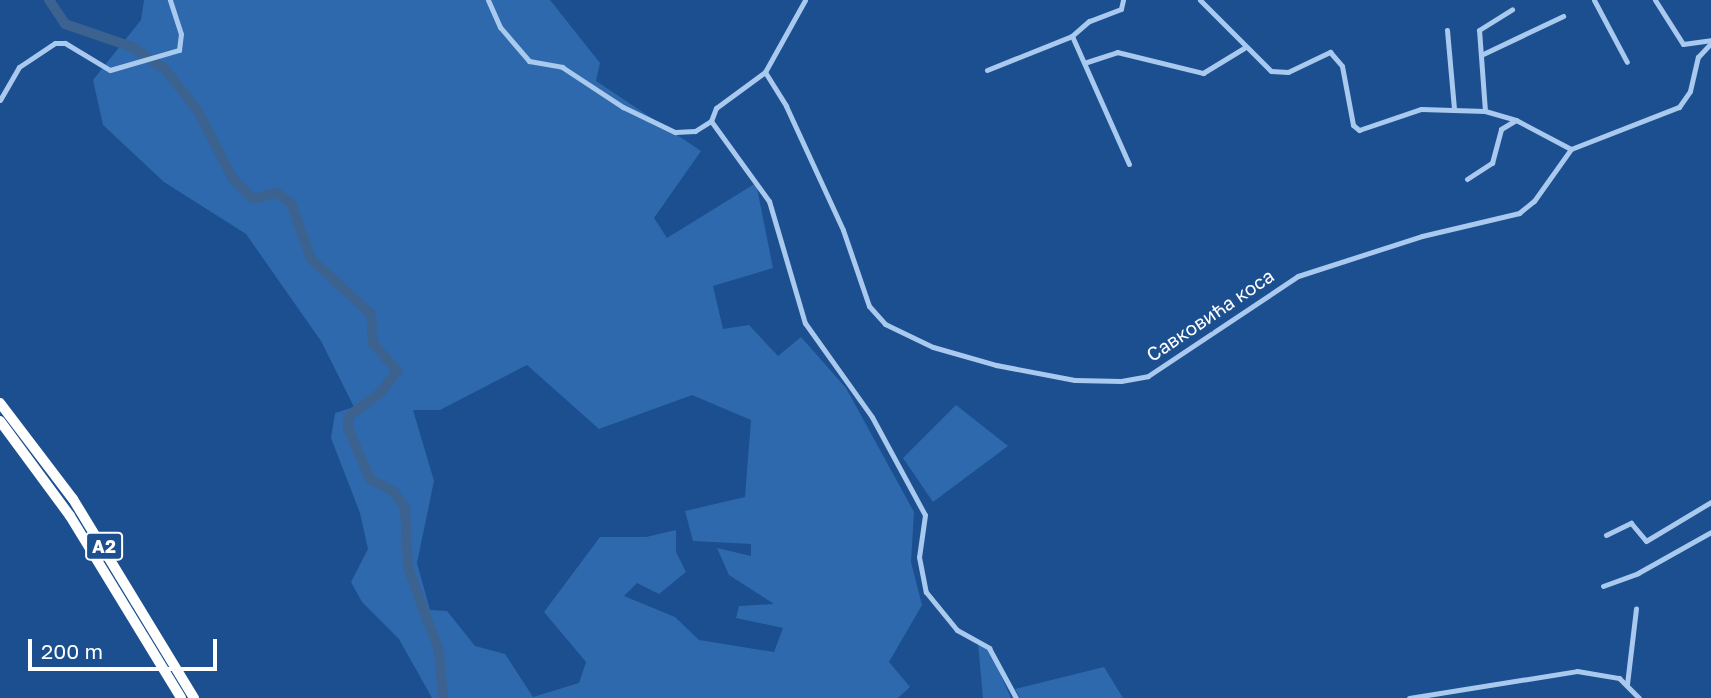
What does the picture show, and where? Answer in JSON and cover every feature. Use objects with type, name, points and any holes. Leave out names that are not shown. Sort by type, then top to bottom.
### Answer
[{"type":"highway","name":"A2","points":[[0,403],[73,499],[194,698]]},
{"type":"highway","name":"A2","points":[[0,421],[77,527],[181,698]]},
{"type":"street","points":[[0,100],[19,67],[55,43],[65,43],[110,70],[145,63],[178,50],[181,34],[170,0]]},
{"type":"street","points":[[488,0],[500,27],[529,61],[562,67],[623,107],[675,132],[695,131],[711,121],[716,108],[765,72],[805,0]]},
{"type":"street","points":[[986,70],[1072,36],[1089,21],[1117,12],[1123,0]]},
{"type":"street","points":[[1200,0],[1244,48],[1278,73],[1330,52],[1342,66],[1353,125],[1359,130],[1422,109],[1454,108],[1486,111],[1516,120],[1571,149],[1679,107],[1690,91],[1698,57],[1711,42]]},
{"type":"street","points":[[1594,0],[1627,62]]},
{"type":"street","points":[[1656,0],[1683,44],[1711,42]]},
{"type":"street","points":[[1486,111],[1481,55],[1482,25],[1512,9]]},
{"type":"street","points":[[1481,55],[1563,16]]},
{"type":"street","points":[[1447,30],[1454,108]]},
{"type":"street","points":[[1072,36],[1087,62],[1129,164]]},
{"type":"street","points":[[1087,62],[1117,52],[1203,73],[1244,48]]},
{"type":"street","name":"Савковића коса","points":[[765,72],[843,230],[869,306],[884,324],[958,354],[1075,380],[1142,379],[1298,276],[1422,236],[1519,213],[1535,201],[1571,149]]},
{"type":"street","points":[[1467,179],[1492,163],[1501,129],[1516,120]]},
{"type":"street","points":[[711,121],[769,201],[805,323],[872,417],[925,515],[919,557],[926,592],[957,630],[989,648],[1016,698]]},
{"type":"street","points":[[1606,535],[1631,523],[1646,541],[1711,502]]},
{"type":"street","points":[[1603,586],[1639,573],[1711,532]]},
{"type":"street","points":[[1628,684],[1636,609]]},
{"type":"street","points":[[1409,698],[1565,672],[1606,674],[1628,684],[1639,698]]},
{"type":"shaded area","points":[[144,0],[550,0],[600,63],[596,81],[701,151],[654,218],[667,238],[756,183],[773,268],[713,286],[723,329],[749,325],[778,356],[801,337],[846,388],[914,512],[911,562],[922,605],[889,662],[910,687],[898,698],[432,698],[399,639],[362,602],[351,582],[368,549],[360,513],[331,438],[335,413],[354,407],[321,341],[246,234],[164,182],[103,125],[93,80],[141,20]],"holes":[[[527,365],[599,429],[692,395],[751,420],[745,497],[685,511],[693,541],[751,544],[751,556],[717,548],[729,575],[774,604],[739,606],[736,618],[783,628],[774,652],[699,640],[675,617],[624,596],[637,583],[659,594],[686,572],[676,552],[676,530],[646,537],[600,537],[544,612],[586,662],[579,683],[533,697],[505,654],[475,646],[447,611],[430,610],[417,563],[434,481],[413,410],[440,410]]]},
{"type":"shaded area","points":[[956,405],[1008,446],[933,502],[903,458]]},
{"type":"shaded area","points":[[978,643],[989,649],[1011,698],[983,698]]},
{"type":"shaded area","points":[[1104,667],[1123,698],[1020,698],[1015,689]]},
{"type":"waterway","points":[[49,0],[65,24],[132,47],[165,69],[198,111],[233,179],[254,199],[277,193],[291,203],[311,259],[371,314],[373,343],[397,371],[381,392],[349,416],[348,428],[370,479],[394,492],[405,508],[408,568],[439,651],[443,698]]}]
